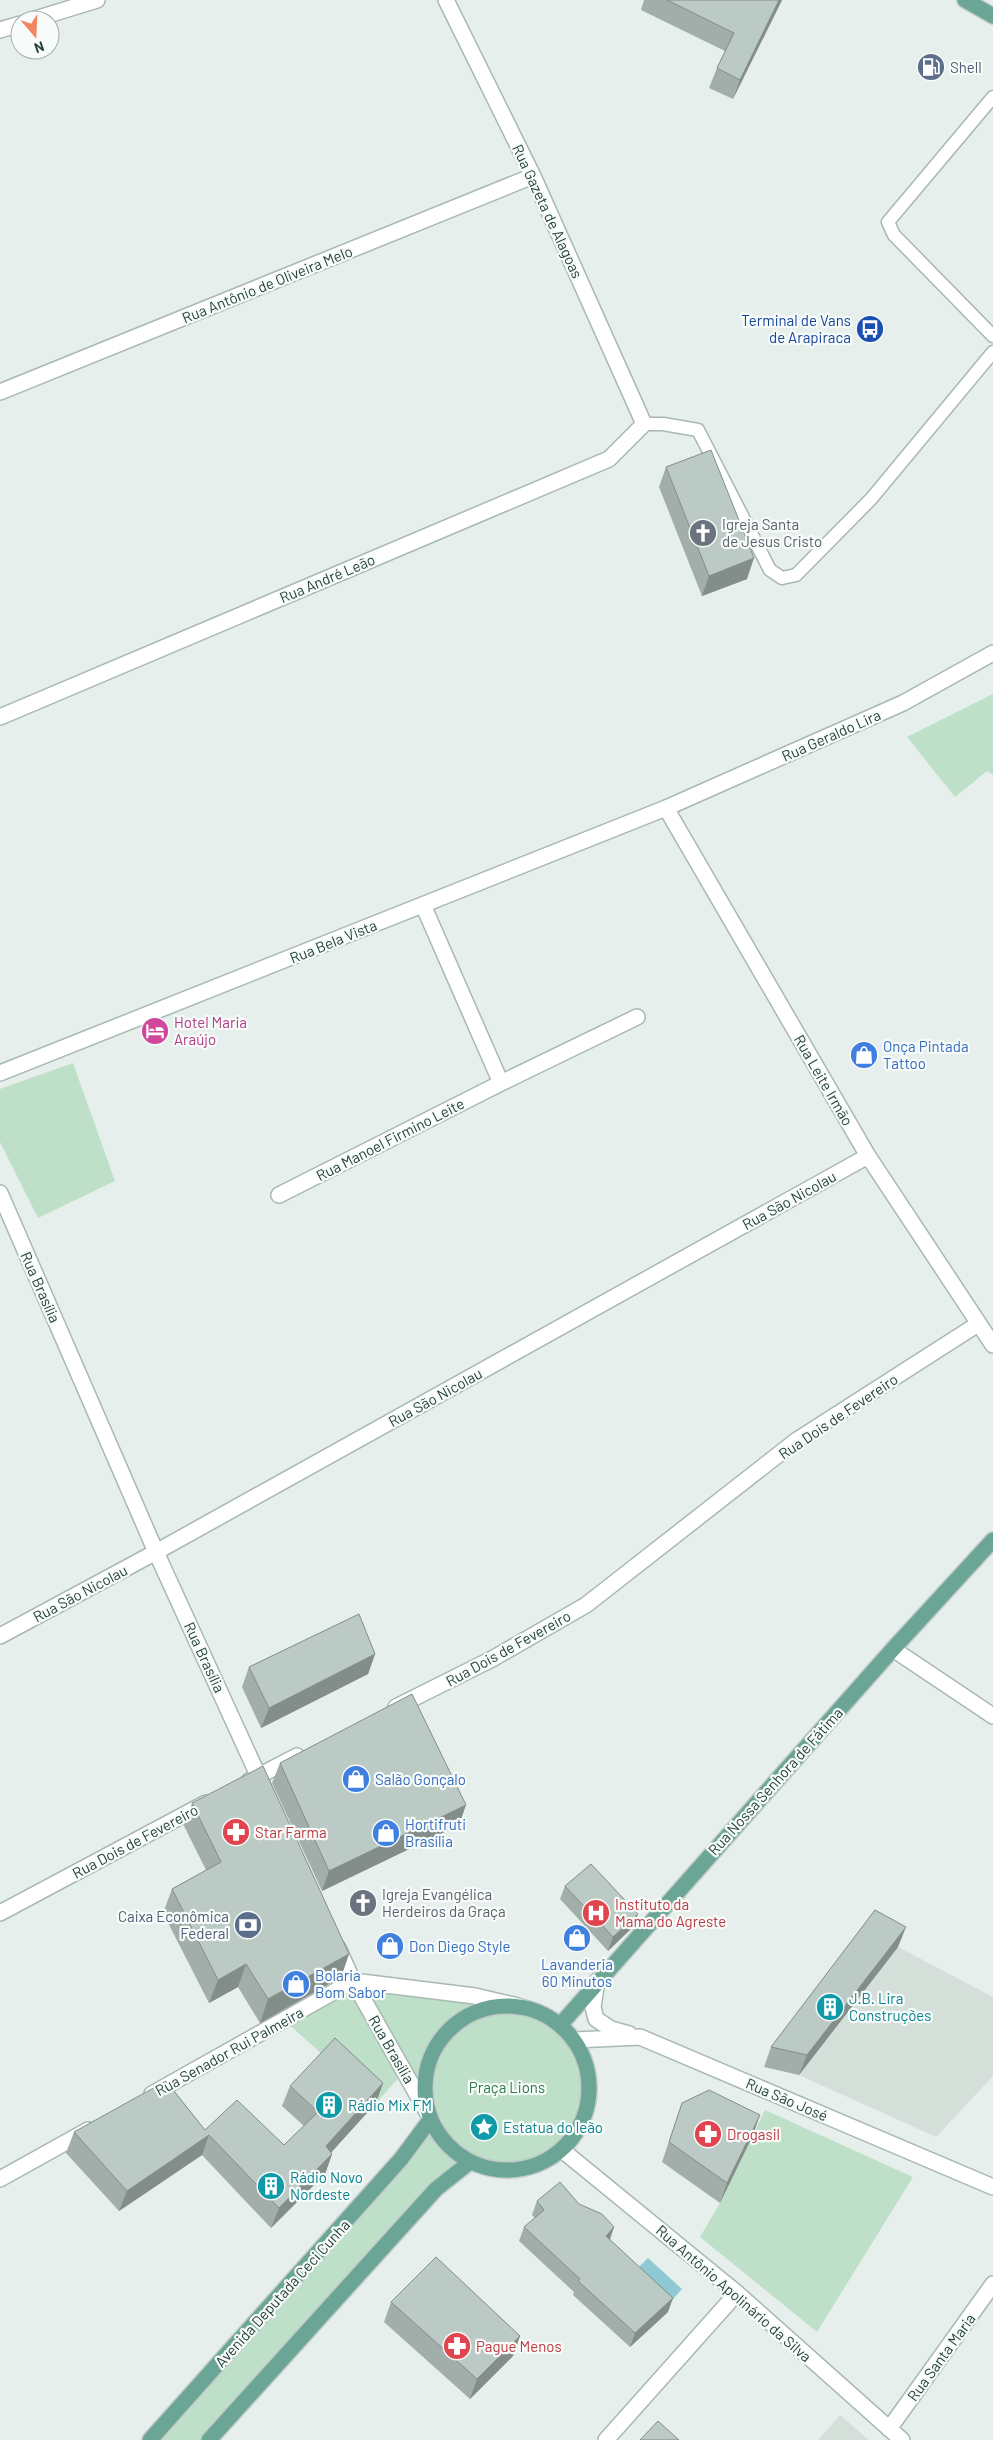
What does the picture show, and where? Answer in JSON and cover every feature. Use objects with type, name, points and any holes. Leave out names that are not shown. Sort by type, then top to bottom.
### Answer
[{"type":"main road","points":[[966,0],[993,16]]},
{"type":"main road","name":"Rua Nossa Senhora de Fátima","points":[[561,2024],[597,1981],[893,1649],[993,1540]]},
{"type":"main road","points":[[518,2006],[544,2013],[561,2024],[575,2040],[590,2085],[588,2109],[562,2150],[534,2166],[501,2170],[470,2162],[440,2137],[429,2116],[424,2079],[434,2048],[456,2023],[485,2008],[518,2006]]},
{"type":"main road","name":"Avenida Deputada Ceci Cunha","points":[[150,2440],[401,2159],[429,2116]]},
{"type":"main road","points":[[209,2440],[436,2189],[470,2162]]},
{"type":"street","points":[[60,11],[97,0]]},
{"type":"street","name":"Rua Gazeta de Alagoas","points":[[446,0],[534,176],[644,424]]},
{"type":"street","name":"Rua Antônio de Oliveira Melo","points":[[0,392],[534,176]]},
{"type":"street","name":"Rua André Leão","points":[[0,717],[609,459],[644,424]]},
{"type":"street","name":"Rua Geraldo Lira","points":[[666,808],[903,703],[993,653]]},
{"type":"street","name":"Rua Bela Vista","points":[[0,1074],[666,808]]},
{"type":"street","name":"Rua Leite Irmão","points":[[666,808],[868,1156],[993,1344]]},
{"type":"street","points":[[423,905],[501,1083]]},
{"type":"street","name":"Rua Manoel Firmino Leite","points":[[279,1195],[637,1017]]},
{"type":"street","name":"Rua São Nicolau","points":[[0,1636],[156,1552],[868,1156]]},
{"type":"street","name":"Rua Brasília","points":[[0,1193],[156,1552],[268,1795]]},
{"type":"street","name":"Rua Dois de Fevereiro","points":[[381,1715],[492,1660],[586,1605],[797,1440],[978,1324]]},
{"type":"street","points":[[893,1649],[993,1716]]},
{"type":"street","name":"Rua Dois de Fevereiro","points":[[0,1913],[314,1748]]},
{"type":"street","name":"Rua Brasília","points":[[333,1937],[353,1981],[429,2116]]},
{"type":"street","points":[[353,1981],[476,1996],[518,2006]]},
{"type":"street","name":"Rua Senador Rui Palmeira","points":[[136,2103],[353,1981]]},
{"type":"street","points":[[597,1981],[593,2007],[596,2019],[611,2028],[640,2037]]},
{"type":"street","name":"Rua São José","points":[[575,2040],[640,2037],[993,2187]]},
{"type":"street","points":[[0,2178],[102,2122]]},
{"type":"street","name":"Rua Antônio Apolinário da Silva","points":[[562,2150],[737,2293],[902,2440]]},
{"type":"street","name":"Rua Santa Maria","points":[[889,2429],[993,2284]]},
{"type":"street","points":[[606,2440],[737,2293]]},
{"type":"lane","points":[[993,96],[888,222],[894,235],[993,336]]},
{"type":"lane","points":[[644,424],[663,424],[698,430],[770,570],[782,578],[796,575],[871,499],[993,352]]},
{"type":"shaded area","points":[[898,1947],[993,1997],[993,2076],[936,2137],[799,2075]]},
{"type":"shaded area","points":[[840,2415],[869,2440],[818,2440]]},
{"type":"green space","points":[[993,694],[993,775],[987,771],[955,797],[907,737]]},
{"type":"green space","points":[[73,1063],[115,1181],[38,1218],[0,1142],[0,1089]]},
{"type":"green space","name":"Praça Lions","points":[[353,1981],[518,2006],[544,2013],[561,2024],[575,2040],[590,2085],[587,2109],[562,2150],[534,2166],[501,2170],[469,2162],[209,2440],[145,2440],[430,2120],[404,2072],[376,2103],[284,2020]]},
{"type":"green space","points":[[765,2110],[913,2177],[817,2332],[700,2237],[720,2203]]},
{"type":"water","points":[[648,2258],[682,2289],[667,2306],[632,2274]]},
{"type":"building","points":[[667,0],[779,0],[740,80],[717,68],[734,33]]},
{"type":"building","name":"Igreja Santa de Jesus Cristo","points":[[711,450],[754,558],[709,576],[666,467]]},
{"type":"building","points":[[359,1614],[375,1654],[269,1708],[249,1667]]},
{"type":"building","points":[[412,1694],[466,1805],[329,1871],[280,1763]]},
{"type":"building","points":[[263,1766],[349,1954],[268,1999],[246,1964],[218,1980],[172,1889],[221,1862],[192,1803]]},
{"type":"building","points":[[591,1864],[638,1914],[613,1937],[565,1886]]},
{"type":"building","name":"J.B. Lira Construções","points":[[875,1910],[906,1927],[807,2055],[771,2047]]},
{"type":"building","points":[[335,2038],[383,2083],[326,2146],[332,2154],[279,2208],[209,2135],[127,2191],[74,2132],[166,2081],[205,2130],[237,2100],[284,2145],[318,2112],[290,2086]]},
{"type":"building","points":[[709,2090],[760,2115],[727,2183],[669,2142],[682,2103]]},
{"type":"building","points":[[560,2182],[579,2204],[602,2214],[614,2227],[606,2236],[673,2298],[635,2333],[578,2281],[580,2279],[524,2227],[544,2210],[537,2201]]},
{"type":"building","name":"Pague Menos","points":[[436,2257],[520,2336],[477,2379],[391,2302]]},
{"type":"building","points":[[658,2421],[679,2440],[640,2440]]},
{"type":"place","name":"Shell","points":[[931,67]]},
{"type":"place","name":"Terminal de Vans de Arapiraca","points":[[870,329]]},
{"type":"place","name":"Igreja Santa de Jesus Cristo","points":[[703,533]]},
{"type":"place","name":"Hotel Maria Araújo","points":[[155,1031]]},
{"type":"place","name":"Onça Pintada Tattoo","points":[[864,1055]]},
{"type":"place","name":"Salão Gonçalo","points":[[356,1779]]},
{"type":"place","name":"Star Farma","points":[[236,1832]]},
{"type":"place","name":"Hortifruti Brasília","points":[[386,1833]]},
{"type":"place","name":"Igreja Evangélica Herdeiros da Graça","points":[[363,1903]]},
{"type":"place","name":"Instituto da Mama do Agreste","points":[[596,1913]]},
{"type":"place","name":"Caixa Econômica Federal","points":[[248,1925]]},
{"type":"place","name":"Lavanderia 60 Minutos","points":[[577,1938]]},
{"type":"place","name":"Don Diego Style","points":[[390,1946]]},
{"type":"place","name":"Bolaria Bom Sabor","points":[[296,1984]]},
{"type":"place","name":"J.B. Lira Construções","points":[[830,2007]]},
{"type":"place","name":"Rádio Mix FM","points":[[329,2105]]},
{"type":"place","name":"Estatua do leão","points":[[484,2127]]},
{"type":"place","name":"Drogasil","points":[[708,2134]]},
{"type":"place","name":"Rádio Novo Nordeste","points":[[271,2186]]},
{"type":"place","name":"Pague Menos","points":[[457,2346]]}]
